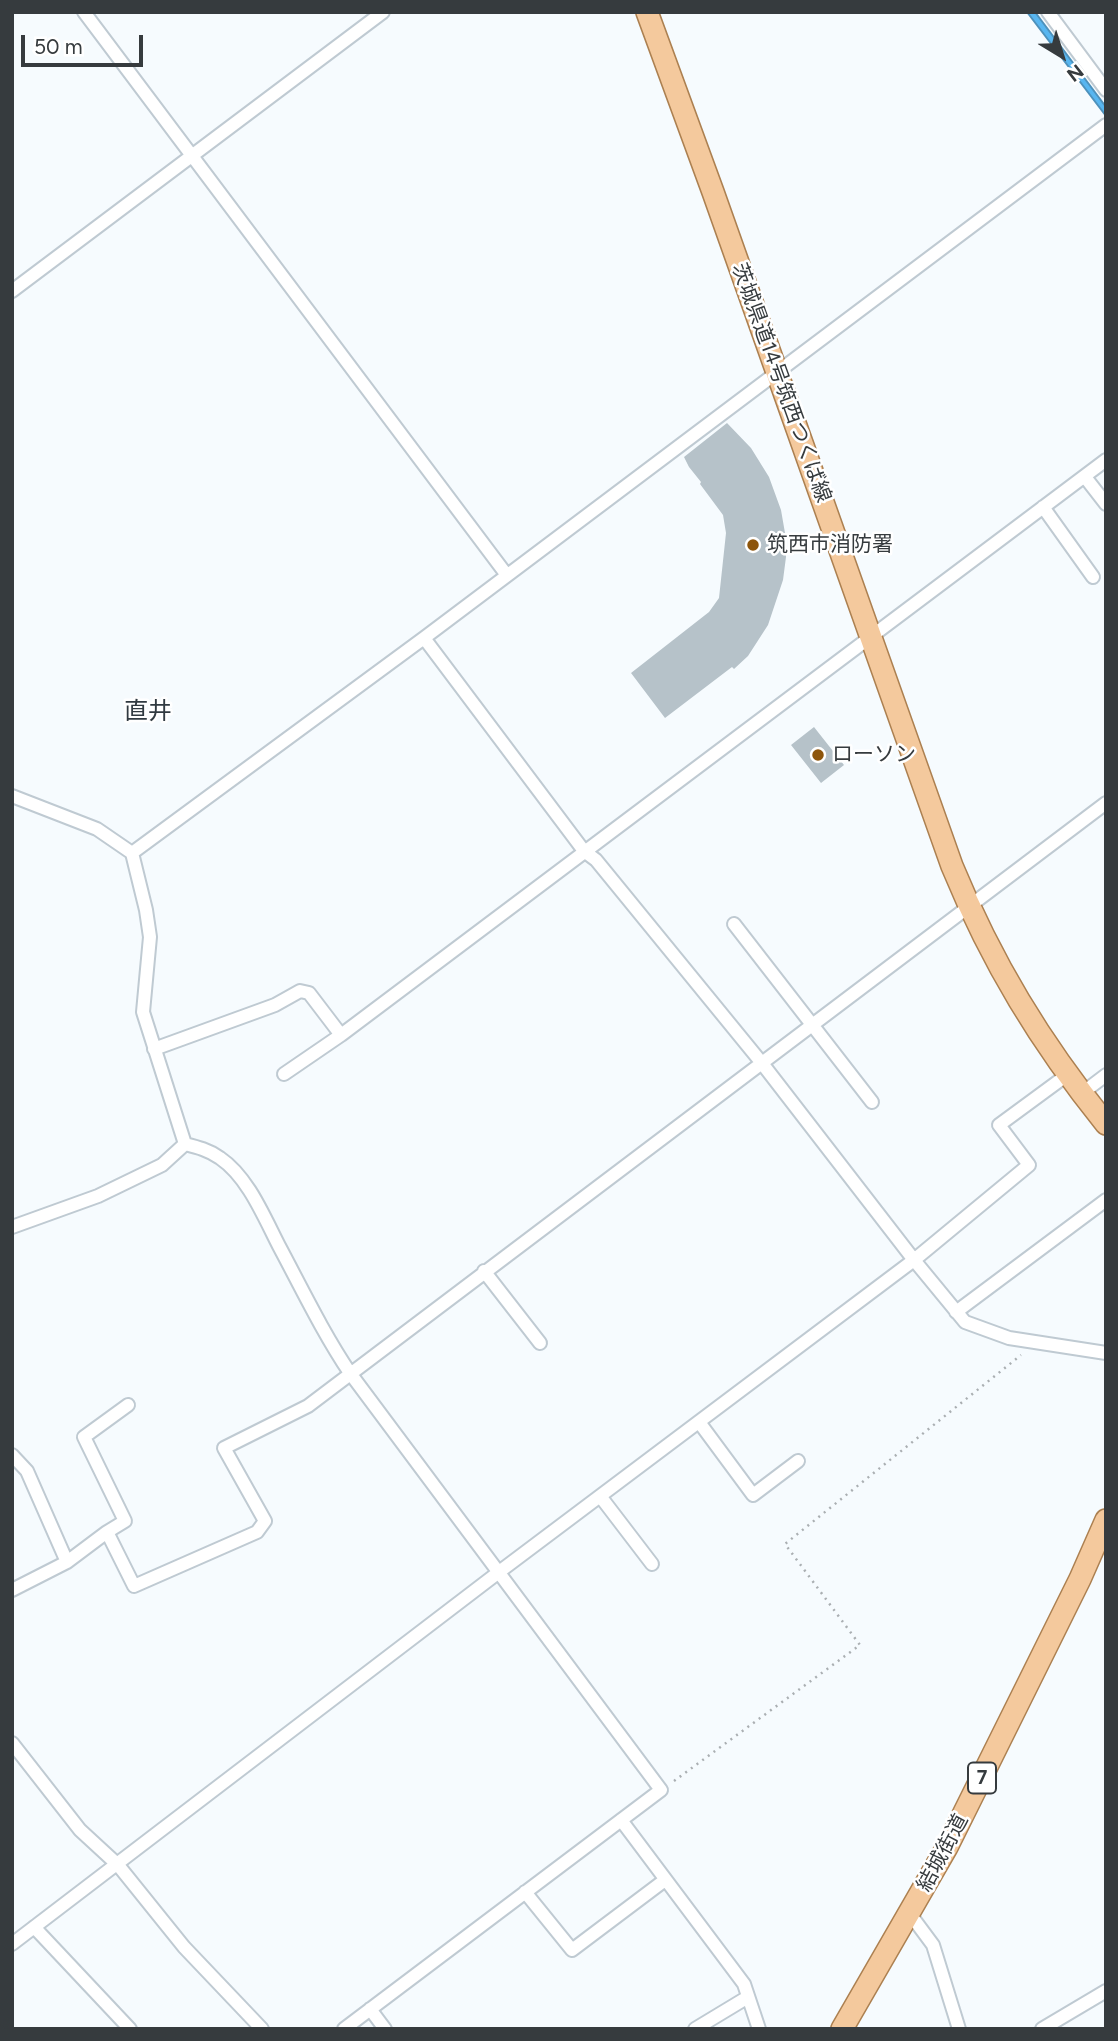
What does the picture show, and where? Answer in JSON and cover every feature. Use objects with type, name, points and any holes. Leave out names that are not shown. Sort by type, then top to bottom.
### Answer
[{"type":"main road","name":"茨城県道14号筑西つくば線","points":[[647,12],[937,826],[968,905],[1016,997],[1067,1075],[1106,1124]]},
{"type":"main road","name":"結城街道","points":[[842,2029],[947,1847],[1080,1579],[1106,1520]]},
{"type":"street","points":[[84,12],[506,574]]},
{"type":"street","points":[[12,291],[383,12]]},
{"type":"street","points":[[1048,12],[1106,90]]},
{"type":"street","points":[[132,853],[1105,128]]},
{"type":"street","points":[[284,1074],[341,1035],[1106,460]]},
{"type":"street","points":[[1085,477],[1106,503]]},
{"type":"street","points":[[1043,508],[1094,578]]},
{"type":"street","points":[[424,638],[584,851],[596,860],[761,1062],[965,1322],[1009,1338],[1106,1353]]},
{"type":"street","points":[[12,796],[97,829],[132,853],[150,937],[143,1012],[185,1144]]},
{"type":"street","points":[[107,1532],[134,1586],[257,1532],[265,1521],[224,1448],[308,1406],[1106,803]]},
{"type":"street","points":[[734,924],[872,1102]]},
{"type":"street","points":[[154,1049],[275,1005],[300,991],[309,993],[341,1035]]},
{"type":"street","points":[[12,1944],[499,1572],[914,1260],[1029,1166],[999,1125],[1067,1075]]},
{"type":"street","points":[[1081,1094],[1106,1075]]},
{"type":"street","points":[[12,1227],[98,1196],[162,1165],[185,1144]]},
{"type":"street","points":[[185,1144],[204,1149],[221,1158],[237,1175],[256,1202],[332,1347],[661,1790],[344,2029]]},
{"type":"street","points":[[956,1312],[1106,1200]]},
{"type":"street","points":[[484,1271],[540,1343]]},
{"type":"street","points":[[12,1591],[67,1562],[125,1521],[84,1437],[128,1405]]},
{"type":"street","points":[[699,1422],[753,1495],[798,1461]]},
{"type":"street","points":[[12,1455],[27,1471],[67,1562]]},
{"type":"street","points":[[600,1496],[652,1564]]},
{"type":"street","points":[[12,1743],[80,1829],[118,1865],[184,1947],[262,2029]]},
{"type":"street","points":[[621,1820],[744,1984],[759,2029]]},
{"type":"street","points":[[525,1892],[572,1950],[665,1880]]},
{"type":"street","points":[[910,1914],[933,1945],[960,2029]]},
{"type":"street","points":[[34,1927],[131,2029]]},
{"type":"street","points":[[1042,2029],[1106,1991]]},
{"type":"street","points":[[695,2029],[748,1997]]},
{"type":"street","points":[[370,2009],[385,2029]]},
{"type":"path","points":[[661,1790],[860,1645],[785,1544],[1037,1342]]},
{"type":"water","points":[[1027,12],[1035,12],[1106,107],[1106,116]]},
{"type":"building","points":[[727,423],[751,448],[769,477],[781,510],[786,557],[783,580],[768,625],[748,656],[665,718],[631,673],[709,612],[719,598],[726,533],[723,515],[684,457]]},
{"type":"building","name":"ローソン","points":[[814,727],[844,765],[821,783],[791,745]]},
{"type":"place","name":"筑西市消防署","points":[[753,545]]},
{"type":"place","name":"ローソン","points":[[818,755]]},
{"type":"district","name":"直井","points":[[148,712]]}]
